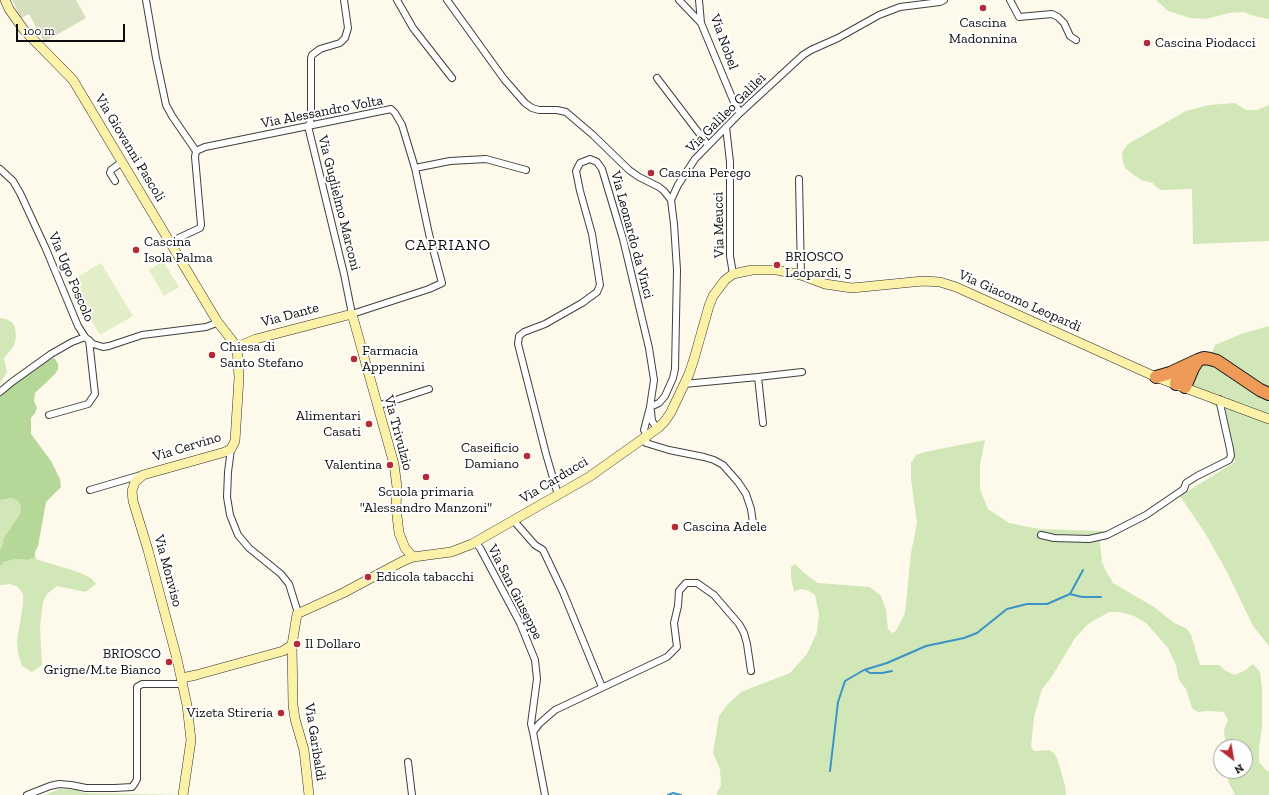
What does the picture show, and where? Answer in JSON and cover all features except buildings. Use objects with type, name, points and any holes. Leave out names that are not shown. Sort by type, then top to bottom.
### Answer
[{"type":"highway","points":[[1152,375],[1170,373],[1198,360],[1210,359],[1269,394]]},
{"type":"highway","points":[[1181,385],[1198,360]]},
{"type":"highway","points":[[1180,369],[1181,385]]},
{"type":"street","name":"Via Giovanni Pascoli","points":[[5,0],[24,30],[73,80],[217,321]]},
{"type":"street","points":[[146,0],[166,105],[196,151],[195,158],[201,225],[200,228],[170,242]]},
{"type":"street","name":"Via Guglielmo Marconi","points":[[344,0],[348,28],[345,38],[340,43],[320,49],[315,52],[311,58],[311,114],[310,123],[308,126],[344,274],[352,314]]},
{"type":"street","points":[[397,0],[413,28],[452,78]]},
{"type":"street","points":[[447,0],[504,79],[525,103],[532,108],[539,110],[557,110],[566,112],[594,135],[629,170],[664,191],[671,200],[677,270],[675,369],[673,378],[665,396],[659,403],[650,407]]},
{"type":"street","points":[[679,0],[701,23]]},
{"type":"street","name":"Via Nobel","points":[[699,0],[701,23],[733,100],[740,113]]},
{"type":"street","name":"Via Galileo Galilei","points":[[671,200],[684,175],[695,159],[708,145],[740,113],[799,59],[811,50],[838,38],[879,15],[900,7],[940,2],[944,0]]},
{"type":"street","points":[[1010,0],[1019,16],[1052,14],[1058,17],[1064,23],[1070,36],[1076,40]]},
{"type":"street","points":[[656,78],[708,145]]},
{"type":"street","name":"Via Alessandro Volta","points":[[196,151],[205,147],[391,109],[395,113],[402,125],[415,168],[429,234],[442,283],[429,289],[352,314]]},
{"type":"street","name":"Via Meucci","points":[[726,127],[730,162],[730,256],[733,274]]},
{"type":"street","points":[[415,168],[450,161],[486,159],[526,170]]},
{"type":"street","name":"Via Leonardo da Vinci","points":[[558,495],[518,344],[519,336],[524,332],[545,324],[582,303],[597,292],[600,285],[592,234],[576,171],[580,163],[590,159],[597,162],[602,169],[623,239],[650,348],[654,380],[650,407],[644,430],[647,435]]},
{"type":"street","points":[[115,181],[110,173],[111,170],[122,162]]},
{"type":"street","name":"Via Ugo Foscolo","points":[[0,170],[13,181],[20,193],[46,249],[78,326],[87,339],[97,346],[109,346],[142,335],[206,327],[217,321]]},
{"type":"street","points":[[799,178],[801,275]]},
{"type":"street","name":"Via Giacomo Leopardi","points":[[733,274],[748,270],[771,269],[801,275],[825,284],[852,288],[923,281],[940,282],[956,287],[1152,375],[1269,419]]},
{"type":"street","name":"Via Carducci","points":[[298,613],[343,593],[403,561],[413,557],[451,552],[475,542],[589,477],[658,428],[668,417],[684,384],[694,359],[708,306],[713,296],[725,280],[733,274]]},
{"type":"street","name":"Via Dante","points":[[238,348],[256,339],[352,314]]},
{"type":"street","name":"Via Trivulzio","points":[[352,314],[394,464],[397,487],[396,507],[399,533],[405,548],[413,557]]},
{"type":"street","points":[[217,321],[238,348]]},
{"type":"street","points":[[0,392],[43,360],[72,342],[87,339],[95,394],[88,404],[49,415]]},
{"type":"street","name":"Via Cervino","points":[[90,490],[225,452],[231,449],[235,440],[239,378],[238,348]]},
{"type":"street","points":[[684,384],[802,372]]},
{"type":"street","points":[[758,377],[763,423]]},
{"type":"street","points":[[377,406],[429,389]]},
{"type":"street","points":[[1042,535],[1054,538],[1089,539],[1107,535],[1146,515],[1184,489],[1186,483],[1229,460],[1231,456],[1230,449],[1219,400]]},
{"type":"street","name":"Via Leonardo da Vinci","points":[[650,407],[652,421],[658,428]]},
{"type":"street","points":[[647,435],[646,443],[686,454],[704,457],[723,464],[746,494],[751,508],[753,523]]},
{"type":"street","points":[[231,449],[227,497],[230,515],[238,535],[250,548],[281,574],[289,584],[298,613]]},
{"type":"street","name":"Via Monviso","points":[[143,475],[134,482],[132,491],[133,501],[148,550],[182,680],[191,740],[183,795]]},
{"type":"street","points":[[514,521],[535,544],[543,550],[563,592],[602,687]]},
{"type":"street","name":"Via San Giuseppe","points":[[475,542],[480,548],[517,617],[528,640],[535,660],[536,679],[530,724],[533,732],[545,795]]},
{"type":"street","points":[[533,732],[539,724],[555,710],[667,657],[677,647],[674,623],[678,606],[678,591],[686,583],[697,583],[714,596],[739,624],[744,633],[747,644],[750,671]]},
{"type":"street","name":"Via Garibaldi","points":[[298,613],[296,616],[292,645],[293,705],[295,719],[304,750],[309,795]]},
{"type":"street","points":[[27,795],[59,784],[71,784],[86,788],[115,788],[132,786],[136,779],[137,687],[142,684],[182,680],[283,651],[292,645]]},
{"type":"street","points":[[408,762],[412,795]]},
{"type":"green space","points":[[12,0],[76,0],[86,18],[44,42],[29,14],[21,18]]},
{"type":"green space","points":[[1156,0],[1269,0],[1269,19],[1243,12],[1229,13],[1206,19],[1190,18],[1168,11]]},
{"type":"green space","points":[[1235,103],[1246,110],[1257,110],[1269,105],[1269,241],[1193,244],[1192,189],[1161,190],[1153,183],[1141,180],[1126,169],[1123,163],[1122,152],[1128,144],[1186,111],[1209,105]]},
{"type":"green space","points":[[163,261],[179,287],[164,296],[149,270]]},
{"type":"green space","points":[[101,263],[133,316],[100,335],[69,282]]},
{"type":"green space","points":[[0,318],[12,322],[15,327],[16,337],[14,346],[4,358],[7,372],[0,383]]},
{"type":"green space","points":[[1269,326],[1269,646],[1253,626],[1226,570],[1205,533],[1180,496],[1235,462],[1230,433],[1224,412],[1185,387],[1193,368],[1210,359],[1215,345],[1244,333]]},
{"type":"green space","points":[[51,357],[55,359],[58,364],[58,369],[55,374],[35,393],[34,401],[37,408],[31,418],[31,434],[51,461],[60,479],[61,487],[46,502],[35,557],[28,560],[16,559],[3,562],[0,567],[0,549],[2,547],[3,539],[20,514],[21,506],[18,501],[12,498],[0,500],[0,392]]},
{"type":"green space","points":[[985,440],[980,464],[980,489],[988,509],[1009,523],[1040,529],[1103,531],[1100,543],[1102,562],[1113,583],[1154,607],[1174,623],[1186,628],[1191,635],[1200,665],[1219,665],[1226,671],[1235,675],[1244,671],[1253,664],[1260,672],[1262,688],[1262,727],[1259,762],[1267,771],[1269,771],[1269,795],[1235,795],[1228,779],[1253,779],[1253,739],[1225,739],[1224,730],[1228,720],[1224,712],[1198,712],[1192,708],[1186,689],[1179,680],[1176,665],[1168,648],[1146,623],[1134,616],[1120,612],[1109,612],[1088,624],[1075,638],[1051,678],[1042,689],[1034,717],[1031,746],[1034,751],[1049,750],[1054,753],[1057,758],[1065,785],[1066,795],[717,795],[721,785],[720,769],[713,753],[719,716],[727,705],[741,692],[790,673],[807,654],[817,632],[819,614],[815,595],[807,590],[800,589],[794,592],[791,578],[791,567],[795,564],[804,573],[818,583],[870,587],[881,596],[886,610],[888,629],[892,633],[896,631],[905,613],[911,553],[917,523],[911,479],[911,463],[916,455]]},
{"type":"green space","points":[[12,498],[18,501],[21,506],[20,514],[3,539],[2,547],[0,549],[0,500]]},
{"type":"green space","points":[[35,557],[38,560],[78,572],[91,578],[96,584],[86,592],[57,586],[47,594],[43,602],[40,627],[42,665],[32,672],[22,666],[18,653],[17,641],[23,604],[23,594],[18,587],[10,584],[0,585],[0,567],[3,562],[16,559],[28,560]]},
{"type":"green space","points":[[59,789],[77,790],[84,793],[182,795],[45,795]]},
{"type":"waterway","points":[[1070,594],[1083,570]]},
{"type":"waterway","points":[[830,771],[838,702],[845,681],[864,670],[887,663],[926,646],[964,638],[977,633],[1007,609],[1027,604],[1047,604],[1070,594],[1082,597],[1101,597]]},
{"type":"waterway","points":[[865,670],[870,673],[892,671]]},
{"type":"waterway","points":[[668,795],[673,793],[681,795]]},
{"type":"place","name":"Cascina Madonnina","points":[[983,8]]},
{"type":"place","name":"Cascina Piodacci","points":[[1147,43]]},
{"type":"place","name":"Cascina Perego","points":[[651,173]]},
{"type":"place","name":"Cascina Isola Palma","points":[[136,250]]},
{"type":"place","name":"BRIOSCO Leopardi, 5","points":[[777,265]]},
{"type":"place","name":"Chiesa di Santo Stefano","points":[[212,355]]},
{"type":"place","name":"Farmacia Appennini","points":[[354,359]]},
{"type":"place","name":"Alimentari Casati","points":[[369,424]]},
{"type":"place","name":"Caseificio Damiano","points":[[527,456]]},
{"type":"place","name":"Valentina","points":[[390,465]]},
{"type":"place","name":"Scuola primaria \"Alessandro Manzoni\"","points":[[426,477]]},
{"type":"place","name":"Cascina Adele","points":[[675,527]]},
{"type":"place","name":"Edicola tabacchi","points":[[368,577]]},
{"type":"place","name":"Il Dollaro","points":[[297,644]]},
{"type":"place","name":"BRIOSCO Grigne/M.te Bianco","points":[[169,662]]},
{"type":"place","name":"Vizeta Stireria","points":[[281,713]]},
{"type":"district","name":"CAPRIANO","points":[[448,245]]}]
